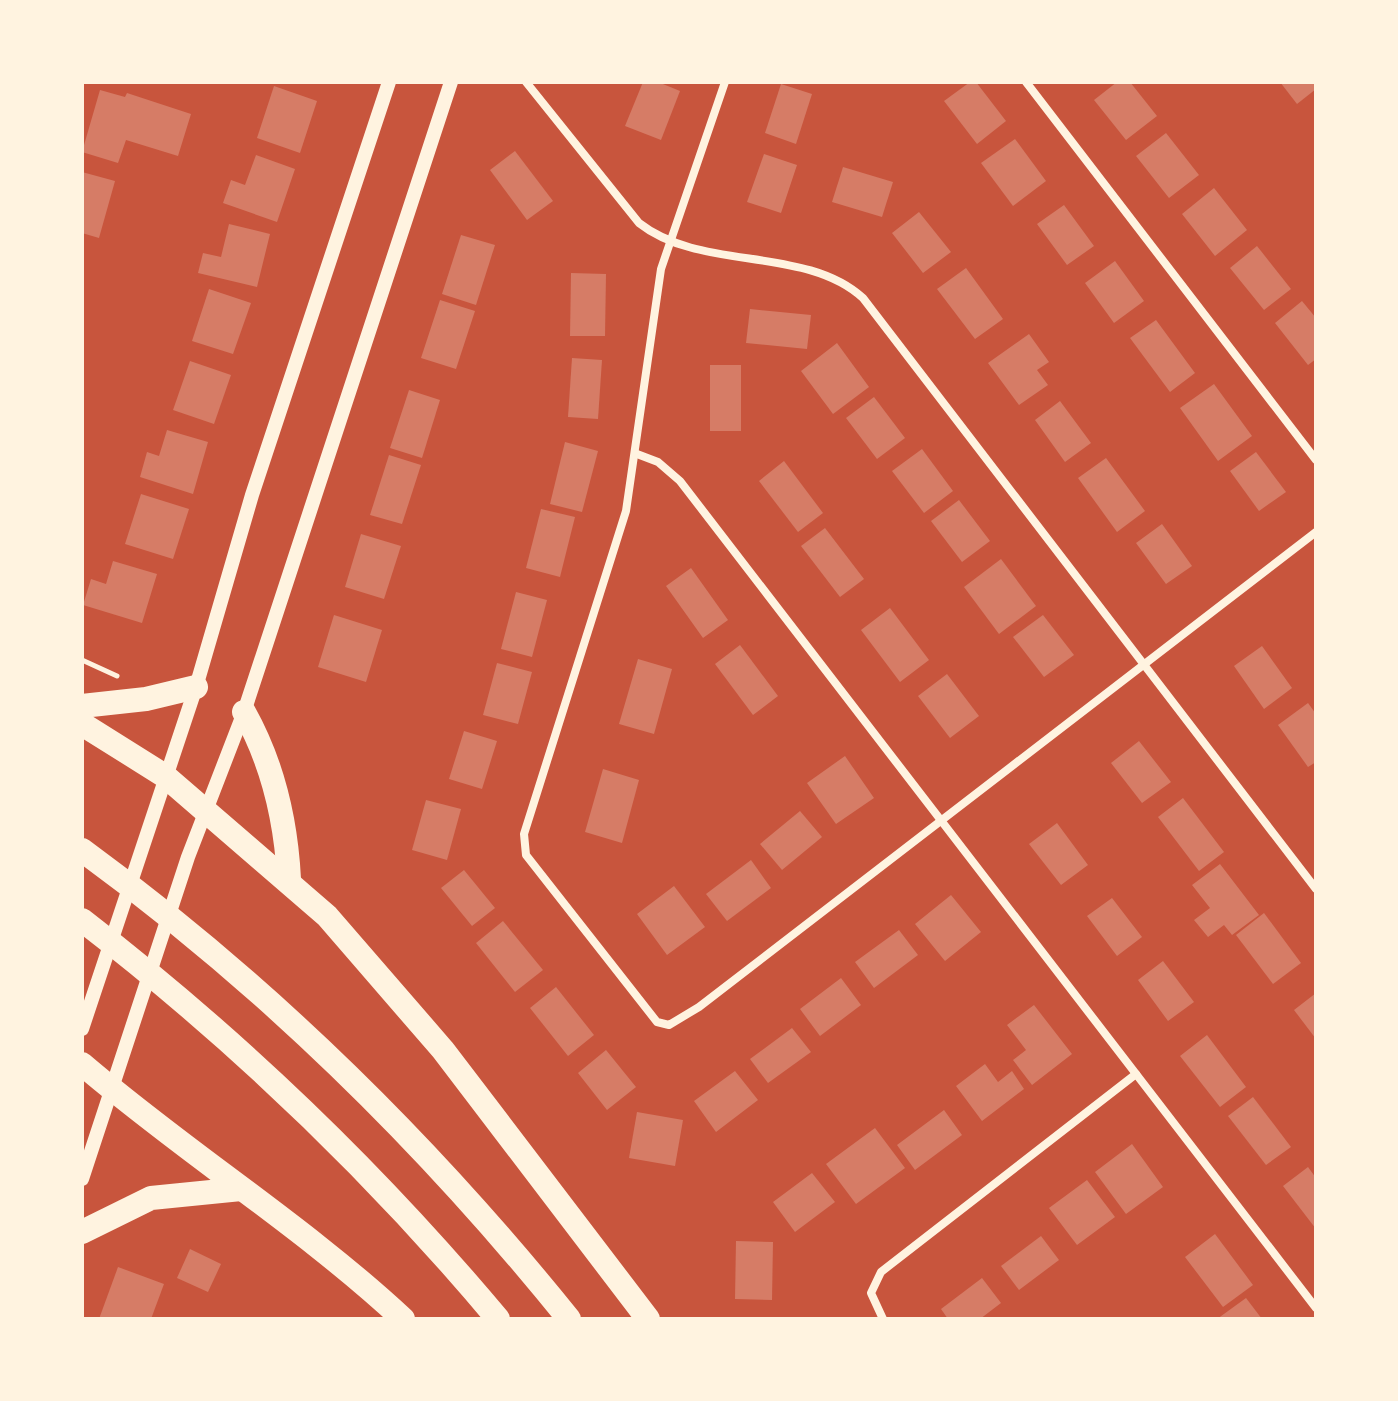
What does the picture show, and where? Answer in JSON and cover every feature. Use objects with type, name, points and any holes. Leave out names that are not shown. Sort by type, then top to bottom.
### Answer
[{"type":"highway","points":[[82,706],[146,699],[196,687]]},
{"type":"highway","points":[[244,712],[265,749],[271,783],[286,829],[289,879]]},
{"type":"highway","points":[[82,724],[165,776],[289,879],[345,934],[414,1015],[648,1319]]},
{"type":"highway","points":[[82,850],[203,944],[368,1095],[482,1217],[569,1319]]},
{"type":"highway","points":[[82,920],[202,1017],[311,1116],[397,1204],[498,1319]]},
{"type":"highway","points":[[82,1064],[354,1276],[403,1319]]},
{"type":"highway","points":[[82,1232],[151,1198],[241,1189]]},
{"type":"street","points":[[82,1029],[196,687],[252,495],[389,82]]},
{"type":"street","points":[[82,1179],[188,857],[244,712],[451,82]]},
{"type":"street","points":[[526,82],[639,223],[670,239],[726,255],[823,274],[854,290],[1316,889]]},
{"type":"street","points":[[725,82],[670,239],[651,322],[637,454],[626,511],[523,844],[526,855],[648,1013],[664,1024],[677,1022],[692,1012],[1316,532]]},
{"type":"street","points":[[1026,82],[1316,460]]},
{"type":"street","points":[[637,454],[658,462],[680,481],[1316,1308]]},
{"type":"street","points":[[883,1319],[871,1293],[881,1272],[1136,1074]]},
{"type":"path","points":[[82,660],[124,679]]},
{"type":"building","points":[[643,82],[658,82],[680,91],[661,140],[625,126]]},
{"type":"building","points":[[970,82],[976,82],[1006,121],[977,144],[944,101]]},
{"type":"building","points":[[1117,82],[1130,82],[1157,116],[1126,140],[1094,100]]},
{"type":"building","points":[[1280,82],[1316,82],[1316,89],[1297,104]]},
{"type":"building","points":[[781,84],[812,94],[796,144],[765,133]]},
{"type":"building","points":[[274,86],[317,101],[300,153],[257,138]]},
{"type":"building","points":[[100,90],[125,97],[127,93],[191,114],[178,156],[126,140],[118,163],[82,152]]},
{"type":"building","points":[[1166,133],[1199,175],[1169,198],[1136,156]]},
{"type":"building","points":[[1015,139],[1046,181],[1013,206],[981,163]]},
{"type":"building","points":[[515,151],[553,201],[527,220],[490,170]]},
{"type":"building","points":[[764,154],[797,165],[781,213],[747,202]]},
{"type":"building","points":[[256,155],[295,169],[277,222],[223,203],[231,180],[245,185]]},
{"type":"building","points":[[843,167],[893,182],[882,217],[832,202]]},
{"type":"building","points":[[82,172],[115,181],[99,238],[82,233]]},
{"type":"building","points":[[1214,188],[1247,230],[1215,256],[1182,214]]},
{"type":"building","points":[[1064,205],[1094,246],[1067,265],[1037,224]]},
{"type":"building","points":[[919,212],[951,252],[923,273],[892,233]]},
{"type":"building","points":[[229,224],[270,234],[257,287],[198,273],[203,253],[221,257]]},
{"type":"building","points":[[461,235],[495,245],[476,305],[442,294]]},
{"type":"building","points":[[1257,246],[1291,289],[1264,310],[1230,268]]},
{"type":"building","points":[[1115,261],[1144,301],[1114,323],[1085,283]]},
{"type":"building","points":[[966,268],[1003,319],[975,339],[937,289]]},
{"type":"building","points":[[571,273],[606,274],[605,336],[570,336]]},
{"type":"building","points":[[209,289],[251,303],[233,354],[192,341]]},
{"type":"building","points":[[440,300],[475,311],[456,369],[421,358]]},
{"type":"building","points":[[1302,301],[1316,318],[1316,359],[1308,365],[1275,323]]},
{"type":"building","points":[[750,309],[811,315],[807,349],[746,343]]},
{"type":"building","points":[[1156,320],[1195,373],[1170,392],[1130,338]]},
{"type":"building","points":[[1029,334],[1049,362],[1037,370],[1048,385],[1019,405],[988,363]]},
{"type":"building","points":[[837,343],[869,387],[833,414],[801,371]]},
{"type":"building","points":[[572,358],[602,360],[598,419],[568,417]]},
{"type":"building","points":[[190,361],[231,375],[214,424],[173,410]]},
{"type":"building","points":[[710,365],[741,365],[741,431],[710,431]]},
{"type":"building","points":[[1214,384],[1252,436],[1218,461],[1180,408]]},
{"type":"building","points":[[409,390],[440,400],[422,458],[390,448]]},
{"type":"building","points":[[874,397],[905,438],[877,459],[846,418]]},
{"type":"building","points":[[1060,401],[1091,443],[1065,462],[1035,420]]},
{"type":"building","points":[[167,430],[208,442],[193,494],[140,477],[147,452],[159,456]]},
{"type":"building","points":[[565,442],[598,451],[582,512],[550,504]]},
{"type":"building","points":[[922,449],[953,491],[924,513],[892,471]]},
{"type":"building","points":[[1256,452],[1286,492],[1259,511],[1230,471]]},
{"type":"building","points":[[389,455],[421,465],[402,524],[370,515]]},
{"type":"building","points":[[1106,458],[1145,511],[1117,532],[1078,478]]},
{"type":"building","points":[[784,461],[823,513],[798,532],[759,481]]},
{"type":"building","points":[[141,494],[189,509],[173,559],[125,544]]},
{"type":"building","points":[[959,500],[990,541],[962,562],[931,521]]},
{"type":"building","points":[[541,509],[575,517],[560,577],[526,568]]},
{"type":"building","points":[[1162,524],[1192,566],[1166,584],[1136,543]]},
{"type":"building","points":[[825,528],[864,579],[840,597],[801,546]]},
{"type":"building","points":[[361,534],[401,546],[384,599],[345,587]]},
{"type":"building","points":[[1001,559],[1036,606],[999,634],[964,587]]},
{"type":"building","points":[[113,561],[157,574],[142,623],[83,605],[91,579],[106,584]]},
{"type":"building","points":[[691,568],[728,620],[703,638],[666,586]]},
{"type":"building","points":[[516,592],[547,600],[532,657],[501,649]]},
{"type":"building","points":[[890,608],[929,660],[900,682],[861,630]]},
{"type":"building","points":[[334,615],[382,630],[366,682],[318,667]]},
{"type":"building","points":[[1043,615],[1074,655],[1044,677],[1013,637]]},
{"type":"building","points":[[740,645],[778,696],[753,715],[715,664]]},
{"type":"building","points":[[1262,646],[1292,688],[1264,709],[1234,666]]},
{"type":"building","points":[[638,659],[672,669],[654,734],[619,724]]},
{"type":"building","points":[[497,663],[532,672],[518,724],[483,715]]},
{"type":"building","points":[[947,674],[979,716],[950,738],[918,696]]},
{"type":"building","points":[[1308,703],[1316,714],[1316,762],[1308,767],[1278,725]]},
{"type":"building","points":[[464,731],[497,741],[482,789],[449,779]]},
{"type":"building","points":[[1139,741],[1171,782],[1142,803],[1111,763]]},
{"type":"building","points":[[845,756],[874,798],[836,824],[807,783]]},
{"type":"building","points":[[603,769],[639,780],[622,843],[585,832]]},
{"type":"building","points":[[1183,798],[1224,852],[1199,871],[1158,817]]},
{"type":"building","points":[[426,800],[461,809],[447,860],[412,850]]},
{"type":"building","points":[[800,811],[822,837],[782,870],[760,844]]},
{"type":"building","points":[[1057,823],[1088,865],[1061,885],[1029,844]]},
{"type":"building","points":[[751,860],[771,888],[727,921],[706,894]]},
{"type":"building","points":[[1220,864],[1259,915],[1232,935],[1224,925],[1208,937],[1194,920],[1210,908],[1192,885]]},
{"type":"building","points":[[464,870],[495,908],[472,926],[441,888]]},
{"type":"building","points":[[674,886],[705,927],[667,955],[637,914]]},
{"type":"building","points":[[951,895],[981,932],[945,961],[915,924]]},
{"type":"building","points":[[1112,898],[1142,937],[1117,956],[1087,916]]},
{"type":"building","points":[[1264,913],[1301,963],[1273,984],[1236,935]]},
{"type":"building","points":[[503,921],[543,970],[515,992],[476,943]]},
{"type":"building","points":[[899,930],[918,955],[874,988],[855,962]]},
{"type":"building","points":[[1163,961],[1194,1002],[1168,1021],[1138,980]]},
{"type":"building","points":[[841,978],[861,1005],[820,1036],[800,1009]]},
{"type":"building","points":[[556,987],[594,1035],[568,1056],[530,1008]]},
{"type":"building","points":[[1316,993],[1316,1039],[1294,1010]]},
{"type":"building","points":[[1034,1005],[1072,1054],[1032,1085],[1013,1060],[1026,1050],[1007,1025]]},
{"type":"building","points":[[792,1028],[811,1052],[768,1083],[750,1059]]},
{"type":"building","points":[[1207,1035],[1246,1087],[1220,1107],[1180,1056]]},
{"type":"building","points":[[606,1050],[636,1087],[607,1110],[578,1073]]},
{"type":"building","points":[[985,1064],[998,1082],[1012,1071],[1024,1089],[982,1121],[956,1086]]},
{"type":"building","points":[[735,1071],[758,1100],[716,1132],[694,1101]]},
{"type":"building","points":[[1253,1097],[1291,1147],[1266,1165],[1228,1116]]},
{"type":"building","points":[[944,1110],[962,1135],[915,1170],[897,1145]]},
{"type":"building","points":[[637,1112],[683,1120],[675,1166],[629,1158]]},
{"type":"building","points":[[875,1128],[905,1168],[856,1204],[826,1164]]},
{"type":"building","points":[[1132,1144],[1163,1187],[1126,1214],[1095,1172]]},
{"type":"building","points":[[1308,1167],[1316,1178],[1316,1229],[1283,1186]]},
{"type":"building","points":[[812,1173],[835,1202],[795,1232],[773,1202]]},
{"type":"building","points":[[1087,1180],[1115,1217],[1077,1245],[1049,1208]]},
{"type":"building","points":[[1215,1234],[1253,1285],[1223,1307],[1185,1257]]},
{"type":"building","points":[[1041,1236],[1059,1260],[1019,1290],[1001,1266]]},
{"type":"building","points":[[736,1241],[773,1242],[772,1300],[735,1299]]},
{"type":"building","points":[[190,1249],[221,1264],[208,1292],[177,1278]]},
{"type":"building","points":[[118,1267],[164,1284],[151,1319],[99,1319]]},
{"type":"building","points":[[982,1278],[1001,1303],[980,1319],[948,1319],[941,1309]]},
{"type":"building","points":[[1246,1298],[1262,1319],[1217,1319]]}]
